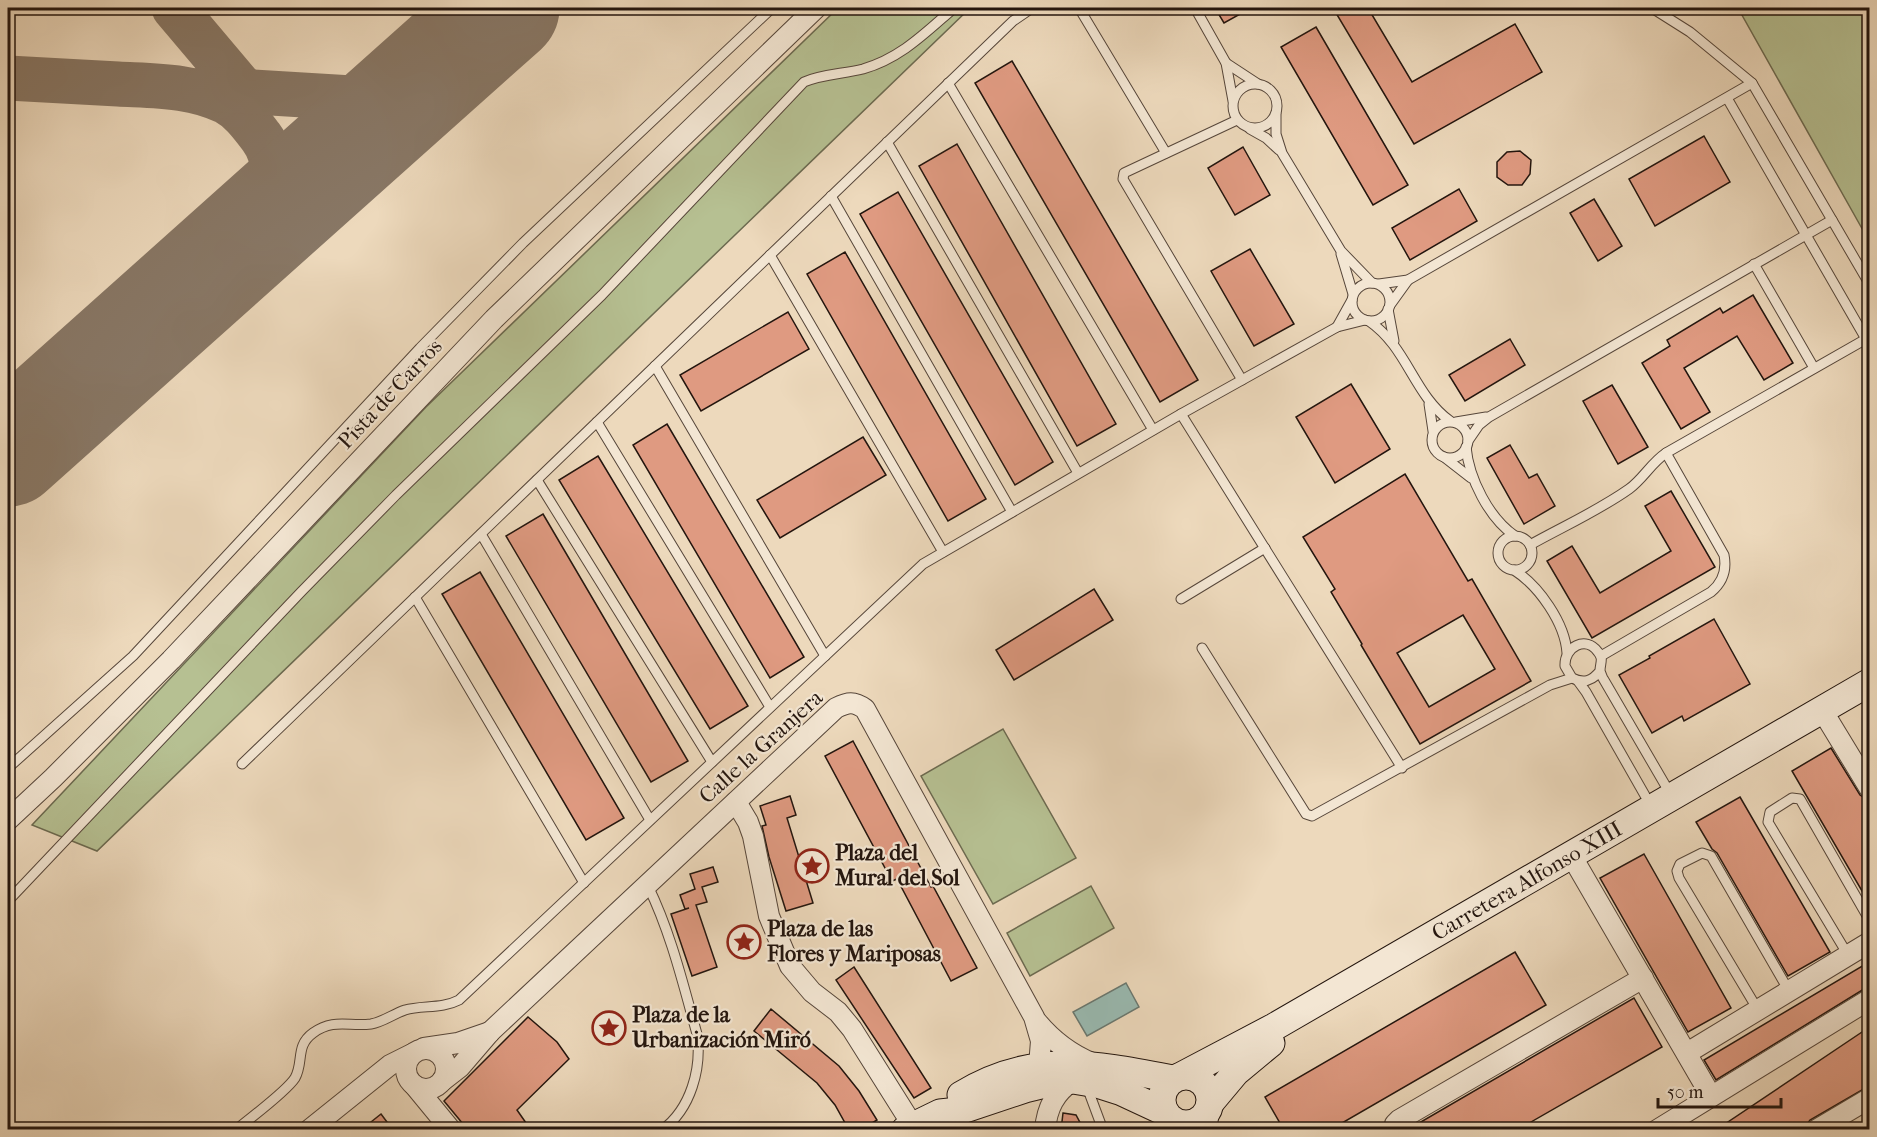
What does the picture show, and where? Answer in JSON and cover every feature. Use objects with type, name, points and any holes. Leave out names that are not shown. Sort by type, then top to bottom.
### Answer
[{"type":"street","name":"Pista de Carros","points":[[8,820],[171,660],[494,319],[816,8]]},
{"type":"street","name":"Carretera Alfonso XIII","points":[[1177,1078],[1266,1032],[1574,860],[1828,713],[1869,682]]},
{"type":"street","points":[[1869,692],[1848,705],[1834,708],[1828,713],[1869,789]]},
{"type":"street","name":"Carretera Alfonso XIII","points":[[1208,1114],[1236,1072],[1270,1043],[1574,860],[1662,802],[1828,713],[1869,701]]},
{"type":"street","name":"Calle la Granjera","points":[[440,1083],[460,1067],[490,1032],[837,708],[846,703],[857,703],[865,709],[1034,1017],[1044,1030],[1068,1051],[1085,1076]]},
{"type":"street","points":[[736,802],[753,836],[769,916],[790,966],[812,992],[838,1012],[852,1029],[909,1128],[940,1113],[954,1100],[977,1086],[1039,1066],[1085,1076],[1122,1092],[1180,1123],[1196,1121],[1208,1114],[1206,1087],[1191,1076],[1177,1078],[1085,1076],[1044,1083],[969,1108],[940,1113]]},
{"type":"street","points":[[1574,860],[1711,1096]]},
{"type":"street","points":[[1687,1053],[1869,942]]},
{"type":"street","points":[[1395,1127],[1643,978]]},
{"type":"street","points":[[1657,1130],[1685,1122],[1711,1096],[1868,1002]]},
{"type":"street","name":"Calle la Granjera","points":[[1034,1017],[1041,1041],[1039,1066]]},
{"type":"street","name":"Calle la Granjera","points":[[418,1051],[458,1043],[490,1032]]},
{"type":"street","points":[[418,1051],[407,1060],[405,1068],[410,1081],[451,1130]]},
{"type":"street","points":[[309,1130],[400,1058],[418,1051],[437,1052],[445,1062],[445,1075],[434,1102],[435,1111]]},
{"type":"street","points":[[381,1074],[410,1081],[426,1089],[440,1083]]},
{"type":"street","points":[[1045,1130],[1046,1117],[1056,1096],[1085,1076]]},
{"type":"street","points":[[1172,1120],[1162,1104],[1162,1094],[1166,1086],[1177,1078]]},
{"type":"street","points":[[1816,1130],[1869,1098]]},
{"type":"lane","points":[[8,768],[153,635],[420,348],[522,243],[772,8]]},
{"type":"lane","points":[[8,901],[301,592],[396,495],[602,295],[804,82],[860,69],[892,58],[916,42],[954,8]]},
{"type":"lane","points":[[242,764],[948,83],[1013,21],[1032,8]]},
{"type":"lane","points":[[1079,8],[1166,153]]},
{"type":"lane","points":[[1195,8],[1226,63],[1234,114],[1237,120],[1266,138],[1282,153]]},
{"type":"lane","points":[[1652,8],[1685,28],[1752,83],[1869,285]]},
{"type":"lane","points":[[1226,63],[1258,84],[1265,86],[1276,98],[1276,134],[1282,153],[1341,251],[1389,296],[1389,322],[1396,346]]},
{"type":"lane","points":[[948,83],[1153,430]]},
{"type":"lane","points":[[1337,327],[1352,297],[1361,285],[1408,280],[1752,83]]},
{"type":"lane","points":[[1233,101],[1245,86],[1258,84]]},
{"type":"lane","points":[[1530,545],[1628,490],[1666,453],[1814,368],[1868,342],[1727,98]]},
{"type":"lane","points":[[1248,128],[1262,128],[1268,125],[1276,113]]},
{"type":"lane","points":[[1237,120],[1124,173],[1123,178],[1242,380]]},
{"type":"lane","points":[[887,142],[1078,473]]},
{"type":"lane","points":[[831,196],[1012,512]]},
{"type":"lane","points":[[1444,457],[1457,456],[1479,425],[1489,417],[1832,220]]},
{"type":"lane","points":[[1341,251],[1354,311],[1379,328],[1396,346],[1429,401],[1452,422],[1465,429],[1472,479]]},
{"type":"lane","points":[[770,255],[943,552]]},
{"type":"lane","points":[[1754,264],[1814,368]]},
{"type":"lane","points":[[236,1130],[291,1083],[298,1072],[301,1048],[312,1034],[341,1023],[374,1024],[406,1010],[446,1005],[459,1000],[916,569],[1078,473],[1337,327],[1382,317],[1408,280]]},
{"type":"lane","points":[[655,366],[825,656]]},
{"type":"lane","points":[[1429,401],[1434,450],[1472,479],[1499,522],[1515,536]]},
{"type":"lane","points":[[1181,414],[1402,768]]},
{"type":"lane","points":[[1433,431],[1444,422],[1489,417]]},
{"type":"lane","points":[[597,422],[770,707]]},
{"type":"lane","points":[[1601,656],[1712,592],[1722,581],[1725,570],[1724,555],[1666,453]]},
{"type":"lane","points":[[537,480],[712,762]]},
{"type":"lane","points":[[1499,522],[1502,542]]},
{"type":"lane","points":[[481,534],[650,820]]},
{"type":"lane","points":[[1535,586],[1530,560],[1530,545],[1521,537],[1508,538],[1498,548],[1499,560],[1535,586],[1563,631],[1567,653],[1565,666],[1567,672],[1586,692],[1662,802]]},
{"type":"lane","points":[[1181,599],[1265,548]]},
{"type":"lane","points":[[1514,570],[1525,566],[1530,560]]},
{"type":"lane","points":[[415,597],[584,883]]},
{"type":"lane","points":[[1563,631],[1581,644]]},
{"type":"lane","points":[[1202,648],[1306,814],[1316,815],[1550,685],[1575,679],[1591,680],[1600,671],[1601,656],[1597,649],[1590,645],[1581,644],[1571,648],[1567,653]]},
{"type":"lane","points":[[1550,685],[1565,666]]},
{"type":"lane","points":[[1600,671],[1662,802]]},
{"type":"lane","points":[[1848,955],[1768,822],[1768,815],[1772,810],[1792,798],[1800,799],[1869,921]]},
{"type":"lane","points":[[1758,1010],[1679,878],[1677,871],[1680,864],[1702,853],[1711,856],[1789,991]]},
{"type":"lane","points":[[648,886],[672,946],[699,1047],[690,1093],[674,1119],[662,1130]]},
{"type":"lane","points":[[1085,1076],[1103,1130]]},
{"type":"green space","points":[[838,8],[970,8],[97,851],[32,825],[426,407]]},
{"type":"green space","points":[[1738,8],[1869,8],[1869,241]]},
{"type":"green space","points":[[1003,729],[1076,858],[993,904],[921,776]]},
{"type":"green space","points":[[1091,886],[1114,928],[1030,976],[1007,933]]},
{"type":"water","points":[[1126,983],[1139,1007],[1087,1036],[1073,1012]]},
{"type":"building","points":[[1215,8],[1251,8],[1224,23]]},
{"type":"building","points":[[1333,8],[1368,8],[1412,82],[1515,24],[1542,72],[1414,144]]},
{"type":"building","points":[[1316,27],[1408,185],[1373,205],[1281,47]]},
{"type":"building","points":[[1012,61],[1198,380],[1160,402],[975,83]]},
{"type":"building","points":[[1704,136],[1730,182],[1655,226],[1629,179]]},
{"type":"building","points":[[957,144],[1116,424],[1077,446],[919,166]]},
{"type":"building","points":[[1243,147],[1270,195],[1235,215],[1208,168]]},
{"type":"building","points":[[1520,151],[1531,160],[1530,174],[1522,185],[1508,185],[1497,177],[1497,162],[1507,152]]},
{"type":"building","points":[[1459,189],[1477,221],[1410,260],[1392,228]]},
{"type":"building","points":[[898,192],[1053,462],[1015,485],[860,214]]},
{"type":"building","points":[[1594,199],[1622,246],[1598,261],[1570,213]]},
{"type":"building","points":[[1250,249],[1294,324],[1254,346],[1211,271]]},
{"type":"building","points":[[845,252],[986,499],[948,521],[807,274]]},
{"type":"building","points":[[1753,295],[1793,363],[1764,380],[1737,336],[1684,368],[1710,412],[1681,429],[1642,363],[1670,346],[1667,340],[1720,308],[1723,313]]},
{"type":"building","points":[[788,312],[809,349],[701,411],[680,375]]},
{"type":"building","points":[[1510,339],[1525,365],[1465,401],[1449,375]]},
{"type":"building","points":[[1351,384],[1390,449],[1335,483],[1296,417]]},
{"type":"building","points":[[1612,385],[1648,447],[1618,464],[1583,401]]},
{"type":"building","points":[[667,424],[804,657],[770,678],[633,445]]},
{"type":"building","points":[[863,437],[886,475],[780,538],[757,500]]},
{"type":"building","points":[[1510,445],[1529,478],[1537,474],[1555,506],[1524,524],[1487,458]]},
{"type":"building","points":[[598,456],[748,706],[710,729],[559,480]]},
{"type":"building","points":[[1405,474],[1468,581],[1472,579],[1531,681],[1420,744],[1331,592],[1335,589],[1303,537]],"holes":[[[1463,615],[1495,669],[1429,707],[1397,653]]]},
{"type":"building","points":[[1671,491],[1715,567],[1592,638],[1547,561],[1572,546],[1600,593],[1671,551],[1645,506]]},
{"type":"building","points":[[543,514],[688,761],[651,782],[506,536]]},
{"type":"building","points":[[480,572],[624,818],[586,840],[442,594]]},
{"type":"building","points":[[1094,589],[1113,620],[1014,680],[996,650]]},
{"type":"building","points":[[1714,619],[1750,684],[1684,721],[1682,716],[1652,733],[1619,675]]},
{"type":"building","points":[[853,741],[977,968],[951,981],[897,879],[892,881],[825,756]]},
{"type":"building","points":[[1831,748],[1860,795],[1869,801],[1869,903],[1792,771]]},
{"type":"building","points":[[790,796],[796,815],[787,818],[813,903],[786,911],[769,857],[762,826],[766,825],[760,806]]},
{"type":"building","points":[[1740,797],[1830,952],[1788,976],[1717,853],[1712,849],[1696,822]]},
{"type":"building","points":[[1644,854],[1731,1008],[1688,1032],[1600,878]]},
{"type":"building","points":[[713,867],[718,882],[702,887],[707,902],[696,905],[717,967],[692,976],[671,914],[689,908],[685,909],[680,895],[695,889],[690,874]]},
{"type":"building","points":[[1515,952],[1546,1005],[1330,1130],[1284,1130],[1265,1097]]},
{"type":"building","points":[[1869,962],[1869,987],[1716,1080],[1704,1060]]},
{"type":"building","points":[[854,967],[931,1088],[914,1098],[836,980]]},
{"type":"building","points":[[1634,998],[1662,1047],[1517,1130],[1407,1130]]},
{"type":"building","points":[[771,1009],[839,1066],[859,1091],[877,1120],[861,1130],[849,1130],[835,1105],[817,1083],[754,1031]]},
{"type":"building","points":[[528,1017],[557,1042],[569,1059],[517,1110],[531,1130],[468,1130],[444,1101]]},
{"type":"building","points":[[1865,1030],[1869,1039],[1869,1086],[1810,1120],[1803,1130],[1716,1130]]},
{"type":"building","points":[[1063,1113],[1076,1115],[1084,1130],[1061,1130]]},
{"type":"building","points":[[381,1114],[393,1130],[361,1130]]},
{"type":"taxiway","points":[[174,8],[245,92]]},
{"type":"taxiway","points":[[8,78],[173,87],[213,96],[231,105],[261,137],[272,163],[273,176],[266,202],[246,238]]},
{"type":"taxiway","points":[[204,89],[352,98],[391,93],[423,80]]},
{"type":"runway","points":[[8,451],[504,8]]},
{"type":"place","name":"Plaza del Mural del Sol","points":[[812,866]]},
{"type":"place","name":"Plaza de las Flores y Mariposas","points":[[744,942]]},
{"type":"place","name":"Plaza de la Urbanización Miró","points":[[609,1028]]}]
